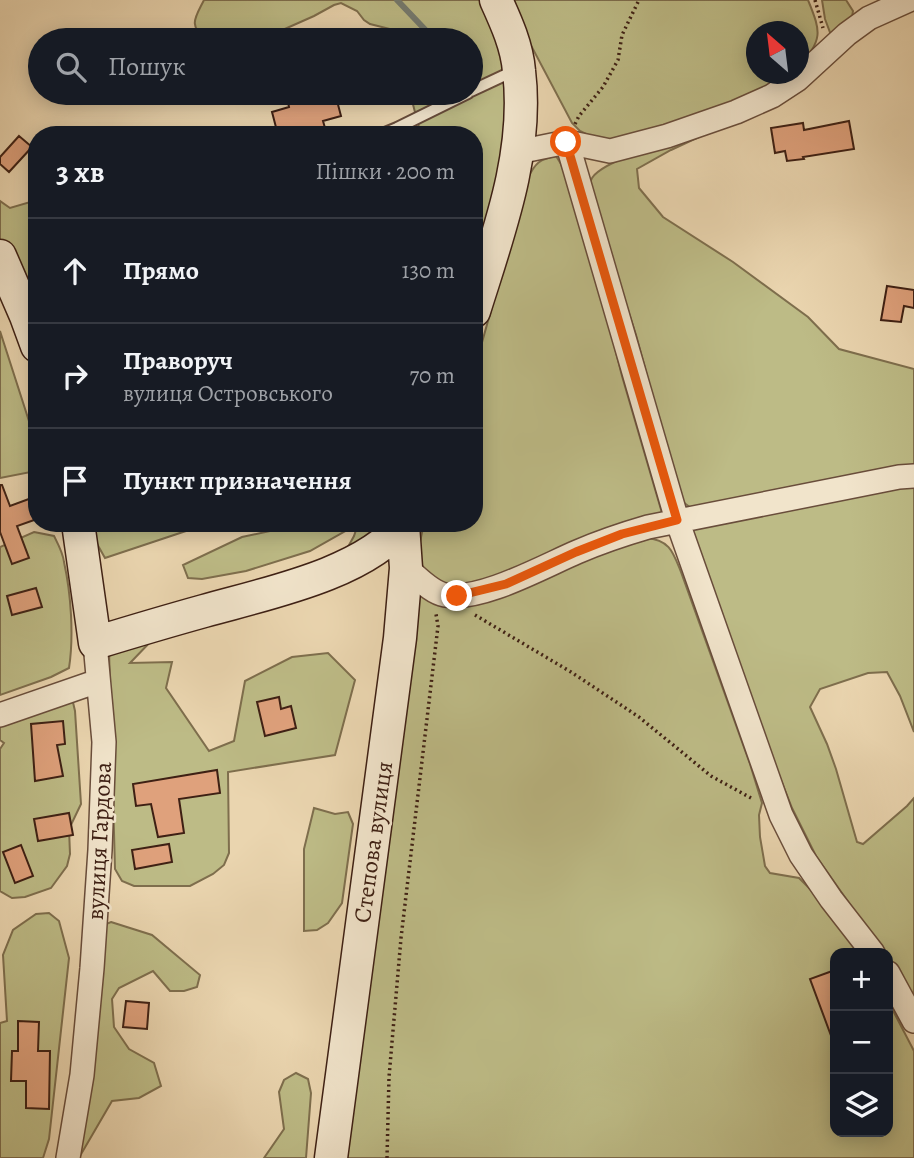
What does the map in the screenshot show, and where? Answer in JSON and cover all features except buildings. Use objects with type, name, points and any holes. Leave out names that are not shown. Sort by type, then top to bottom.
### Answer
[{"type":"street","points":[[483,282],[518,152],[521,99],[519,69],[506,23],[496,0]]},
{"type":"street","points":[[518,152],[566,142],[610,151],[667,136],[736,112],[772,96],[798,79],[847,34],[869,18],[909,0]]},
{"type":"street","points":[[566,142],[677,520],[781,815],[801,855],[869,948]]},
{"type":"street","points":[[0,256],[28,321]]},
{"type":"street","points":[[406,568],[429,588],[442,595],[457,596],[506,584],[622,534],[677,520],[914,476]]},
{"type":"street","name":"вулиця Гардова","points":[[68,1158],[82,1074],[92,968],[100,850],[103,742],[95,643],[79,532]]},
{"type":"street","points":[[95,643],[327,573],[377,549],[395,532]]},
{"type":"street","name":"Степова вулиця","points":[[331,1158],[400,638],[406,568],[404,532]]},
{"type":"street","points":[[0,715],[98,681]]},
{"type":"street","points":[[893,982],[914,1021]]},
{"type":"lane","points":[[483,86],[519,69]]},
{"type":"lane","points":[[401,126],[443,105]]},
{"type":"path","points":[[566,142],[579,117],[603,87],[618,60],[622,35],[639,0]]},
{"type":"path","points":[[387,1158],[389,1077],[401,938],[438,626],[429,588]]},
{"type":"path","points":[[457,596],[463,606],[480,619],[570,672],[639,718],[711,776],[781,815]]},
{"type":"shaded area","points":[[204,0],[482,0],[502,53],[509,105],[501,181],[483,240],[483,126],[419,126],[413,105],[483,105],[483,28],[386,28],[370,24],[357,11],[341,3],[287,28],[196,28],[196,17]]},
{"type":"shaded area","points":[[507,0],[808,0],[817,29],[816,42],[809,54],[809,21],[746,21],[746,84],[773,84],[750,97],[632,139],[598,140],[580,131],[572,123]]},
{"type":"shaded area","points":[[822,0],[846,0],[853,11],[852,17],[831,35],[825,19]]},
{"type":"shaded area","points":[[731,122],[637,169],[639,188],[663,217],[733,262],[808,317],[839,349],[914,369],[914,469],[691,508],[683,502],[636,335],[589,189],[592,178],[615,162]]},
{"type":"shaded area","points":[[556,156],[561,164],[585,229],[622,376],[662,513],[552,557],[459,588],[430,579],[421,565],[420,542],[422,532],[483,532],[483,339],[528,178],[539,162]]},
{"type":"shaded area","points":[[0,201],[10,208],[28,203],[28,319],[0,245]]},
{"type":"shaded area","points":[[0,331],[28,418],[28,473],[0,478]]},
{"type":"shaded area","points":[[914,484],[914,732],[887,672],[868,673],[820,689],[810,707],[836,769],[857,842],[863,844],[914,798],[914,1004],[893,968],[893,948],[880,948],[816,856],[792,808],[693,535],[695,525]]},
{"type":"shaded area","points":[[34,532],[54,536],[63,559],[71,615],[69,668],[0,695],[0,547]]},
{"type":"shaded area","points":[[93,532],[183,532],[105,558]]},
{"type":"shaded area","points":[[265,532],[344,532],[310,551],[246,571],[202,579],[188,578],[183,565],[242,537]]},
{"type":"shaded area","points":[[355,532],[379,532],[343,556]]},
{"type":"shaded area","points":[[646,538],[666,544],[673,553],[762,803],[759,815],[760,837],[765,866],[770,873],[799,878],[855,948],[830,948],[830,1137],[893,1137],[893,1011],[914,1051],[914,1158],[339,1158],[417,589],[427,596],[591,555]]},
{"type":"shaded area","points":[[155,637],[130,663],[172,662],[166,688],[209,751],[234,741],[245,681],[292,657],[328,653],[355,680],[335,755],[228,772],[229,853],[224,865],[190,886],[134,886],[122,881],[115,869],[109,650]]},
{"type":"shaded area","points":[[72,698],[81,804],[69,829],[70,854],[67,866],[51,888],[25,897],[12,898],[0,891],[0,749],[4,743],[0,740],[0,719]]},
{"type":"shaded area","points":[[314,808],[335,814],[348,812],[353,824],[342,903],[328,923],[317,930],[304,931],[304,849]]},
{"type":"shaded area","points":[[49,913],[59,921],[69,958],[49,1139],[43,1158],[0,1158],[0,1023],[7,1021],[3,955],[13,930],[36,914]]},
{"type":"shaded area","points":[[111,922],[152,935],[200,975],[197,987],[184,991],[170,991],[153,971],[119,988],[112,999],[114,1027],[129,1049],[154,1063],[161,1086],[139,1098],[112,1101],[80,1156],[73,1150],[99,927]]},
{"type":"shaded area","points":[[296,1073],[308,1079],[311,1093],[306,1158],[264,1158],[284,1129],[279,1092],[284,1080]]},
{"type":"waterway","points":[[397,0],[424,28]]},
{"type":"route","points":[[457,596],[506,584],[622,534],[677,520],[566,142]]}]
